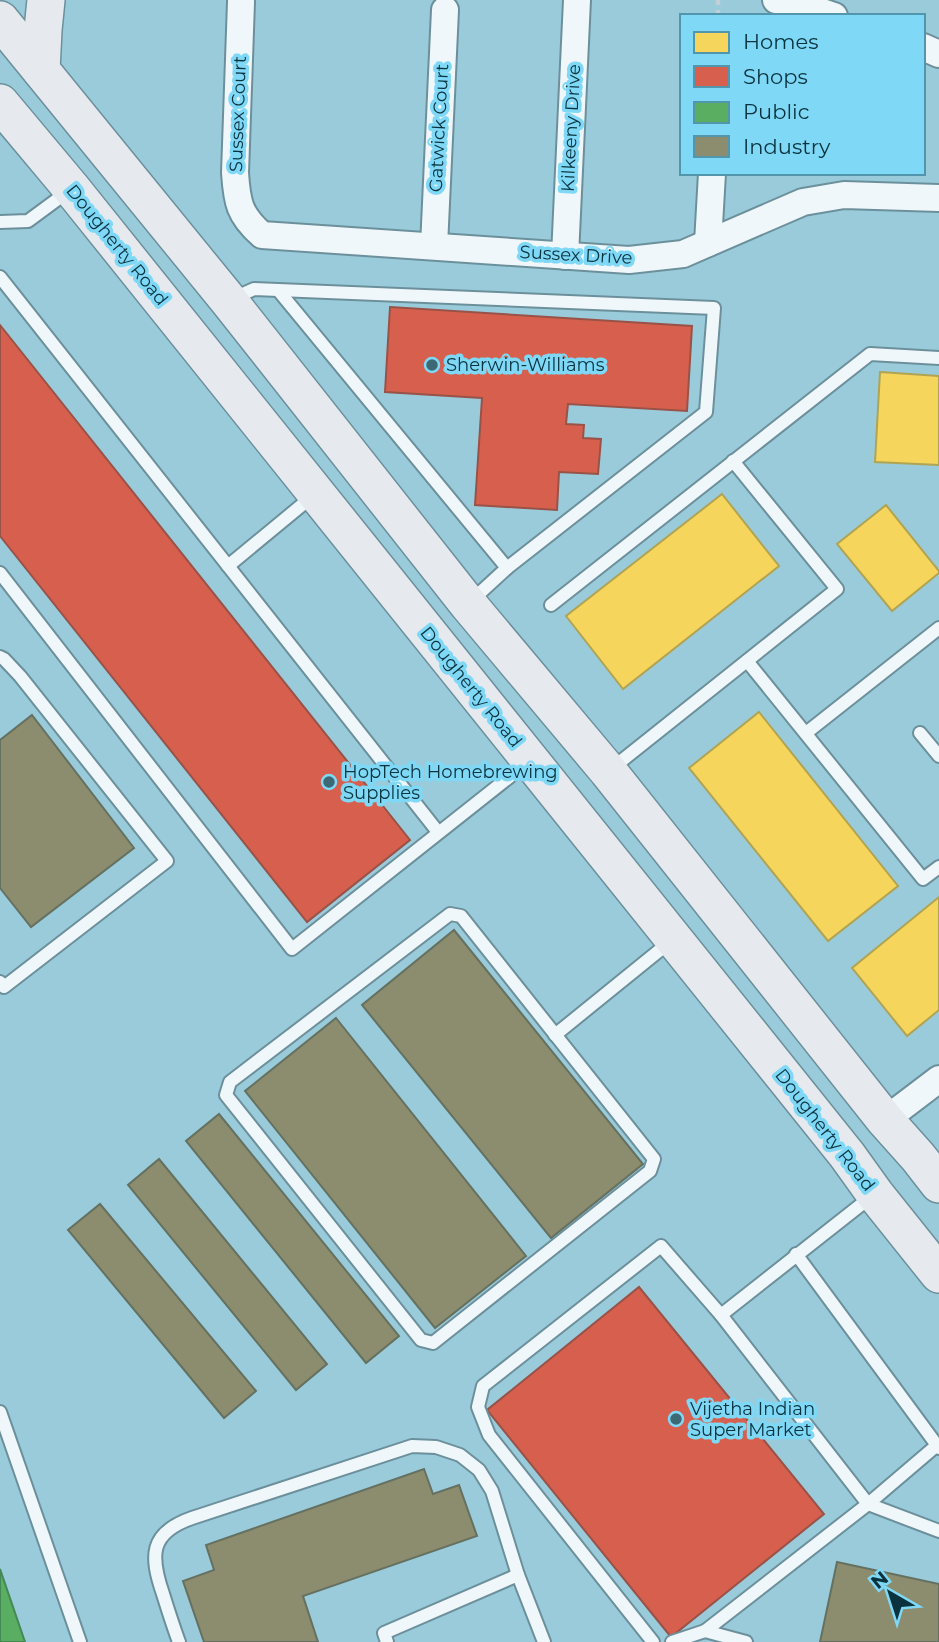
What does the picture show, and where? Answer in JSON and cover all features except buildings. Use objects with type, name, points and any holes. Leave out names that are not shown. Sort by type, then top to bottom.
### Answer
[{"type":"main road","points":[[41,70],[46,0]]},
{"type":"main road","points":[[0,20],[229,301],[468,604],[608,771],[885,1120],[939,1184]]},
{"type":"main road","name":"Dougherty Road","points":[[0,103],[72,188],[847,1155],[939,1274]]},
{"type":"main road","points":[[530,761],[590,798],[655,879],[697,883]]},
{"type":"main road","points":[[875,1194],[924,1217],[939,1235]]},
{"type":"street","name":"Kilkeeny Drive","points":[[565,256],[577,0]]},
{"type":"street","points":[[776,0],[828,14]]},
{"type":"street","name":"Sussex Court","points":[[242,2],[235,173],[237,199],[249,224]]},
{"type":"street","name":"Gatwick Court","points":[[434,247],[445,10]]},
{"type":"street","points":[[708,243],[712,175]]},
{"type":"street","name":"Sussex Drive","points":[[249,224],[262,235],[629,260],[683,254],[803,202],[845,195],[939,198]]},
{"type":"street","points":[[885,1120],[939,1079]]},
{"type":"lane","points":[[0,222],[28,221],[72,188]]},
{"type":"lane","points":[[0,277],[438,832]]},
{"type":"lane","points":[[229,301],[254,289],[714,308],[706,412],[507,568],[468,604]]},
{"type":"lane","points":[[278,290],[507,568]]},
{"type":"lane","points":[[551,605],[870,354],[939,358]]},
{"type":"lane","points":[[608,771],[837,589],[733,461]]},
{"type":"lane","points":[[228,566],[316,493]]},
{"type":"lane","points":[[0,573],[292,949],[530,761]]},
{"type":"lane","points":[[806,733],[939,628]]},
{"type":"lane","points":[[0,657],[20,676],[167,861],[4,987],[0,982]]},
{"type":"lane","points":[[747,661],[923,879],[939,867]]},
{"type":"lane","points":[[920,733],[939,756]]},
{"type":"lane","points":[[450,914],[461,916],[555,1035],[654,1159],[650,1171],[433,1343],[421,1340],[226,1095],[230,1082],[450,914]]},
{"type":"lane","points":[[555,1035],[674,939]]},
{"type":"lane","points":[[721,1315],[875,1194]]},
{"type":"lane","points":[[653,1642],[489,1435],[478,1407],[483,1386],[661,1246],[721,1315],[868,1504],[939,1531]]},
{"type":"lane","points":[[672,1642],[705,1631],[868,1504],[938,1444],[796,1254]]},
{"type":"lane","points":[[0,1412],[80,1642]]},
{"type":"lane","points":[[179,1642],[154,1570],[154,1556],[167,1531],[185,1520],[412,1446],[436,1447],[460,1455],[479,1470],[492,1491],[518,1575],[544,1642]]},
{"type":"lane","points":[[387,1642],[384,1633],[518,1575]]},
{"type":"lane","points":[[705,1631],[746,1642]]},
{"type":"place","name":"Sherwin-Williams","points":[[432,365]]},
{"type":"place","name":"HopTech Homebrewing Supplies","points":[[329,782]]},
{"type":"place","name":"Vijetha Indian Super Market","points":[[676,1419]]}]
